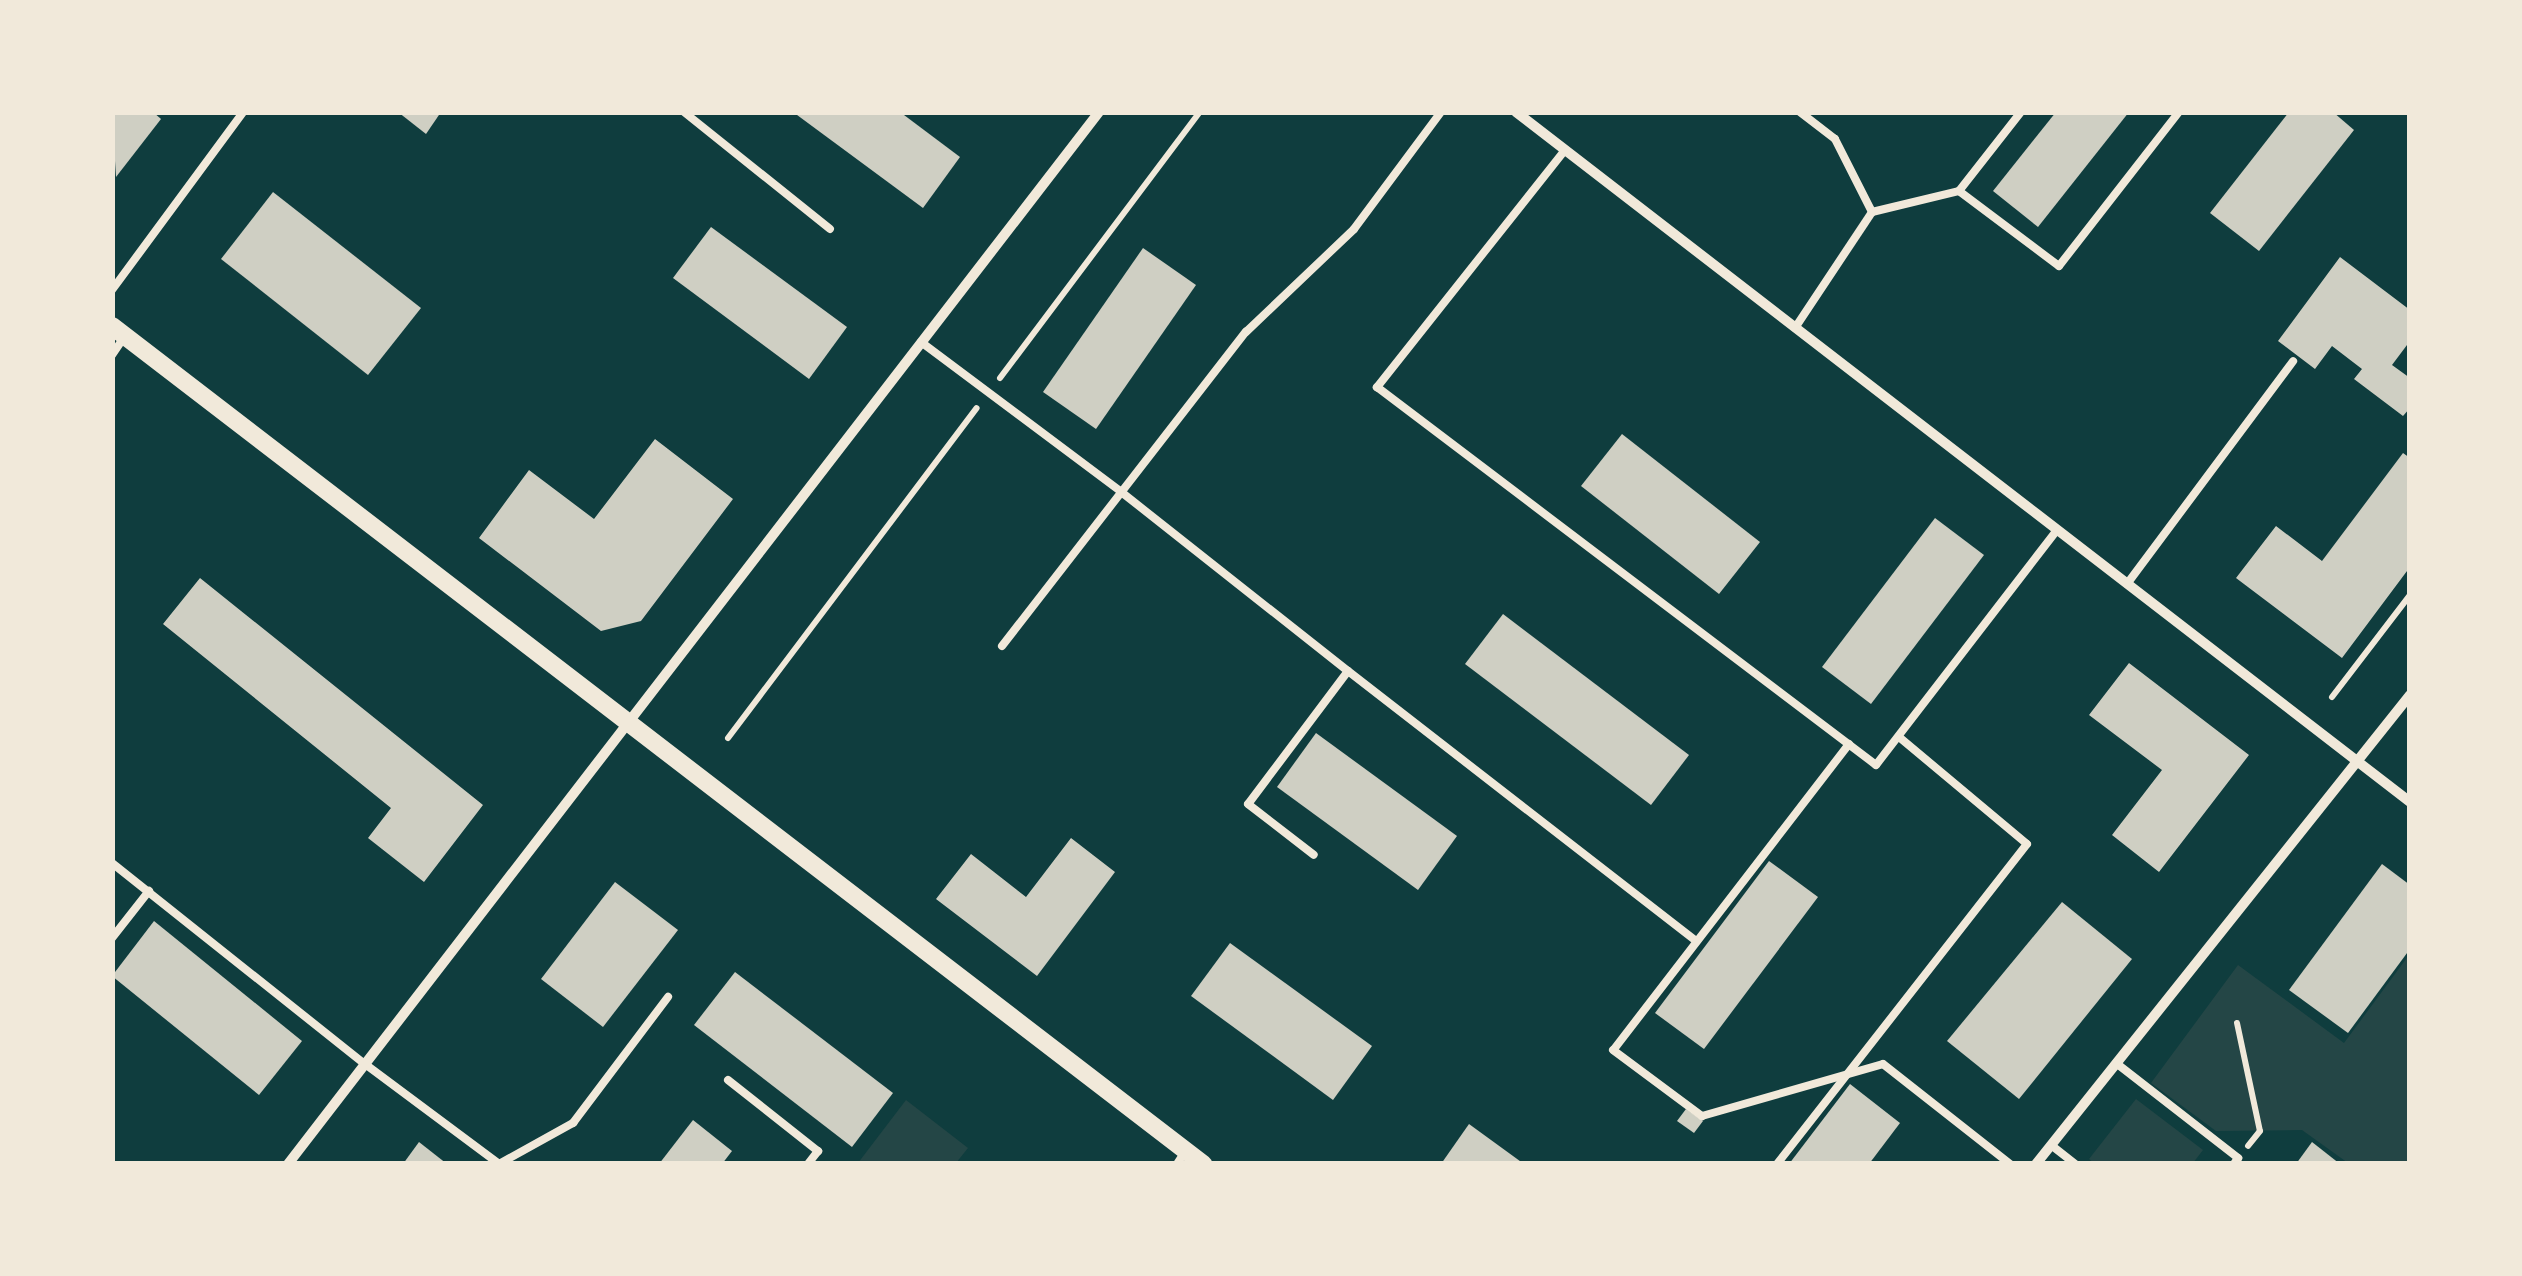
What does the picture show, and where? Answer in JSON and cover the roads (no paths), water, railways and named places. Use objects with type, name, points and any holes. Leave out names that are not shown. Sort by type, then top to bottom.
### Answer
[{"type":"street","points":[[1516,112],[2410,802]]},
{"type":"street","points":[[288,1164],[1094,114]]},
{"type":"street","points":[[119,331],[630,721],[1182,1157],[1204,1164]]},
{"type":"street","points":[[2036,1164],[2410,695]]},
{"type":"lane","points":[[112,290],[243,112]]},
{"type":"lane","points":[[684,112],[830,230]]},
{"type":"lane","points":[[1002,646],[1246,332],[1354,229],[1441,112]]},
{"type":"lane","points":[[1800,112],[1835,139],[1872,212]]},
{"type":"lane","points":[[1794,328],[1872,212],[1959,191],[2020,112]]},
{"type":"lane","points":[[1959,191],[2060,266],[2179,112]]},
{"type":"lane","points":[[1565,150],[1377,386],[1876,765],[2057,530]]},
{"type":"lane","points":[[112,354],[119,331]]},
{"type":"lane","points":[[921,342],[1120,490],[1696,941]]},
{"type":"lane","points":[[2127,584],[2293,362]]},
{"type":"lane","points":[[1314,855],[1248,804],[1348,671]]},
{"type":"lane","points":[[1777,1164],[2028,844],[1899,737]]},
{"type":"lane","points":[[1849,744],[1614,1050],[1702,1116],[1883,1064]]},
{"type":"lane","points":[[112,862],[365,1064],[499,1164],[573,1123],[668,997]]},
{"type":"lane","points":[[112,938],[149,891]]},
{"type":"lane","points":[[1871,1045],[1883,1064],[2010,1164]]},
{"type":"lane","points":[[2116,1063],[2236,1161]]},
{"type":"lane","points":[[728,1080],[818,1151],[808,1164]]},
{"type":"lane","points":[[2051,1145],[2075,1164]]}]
